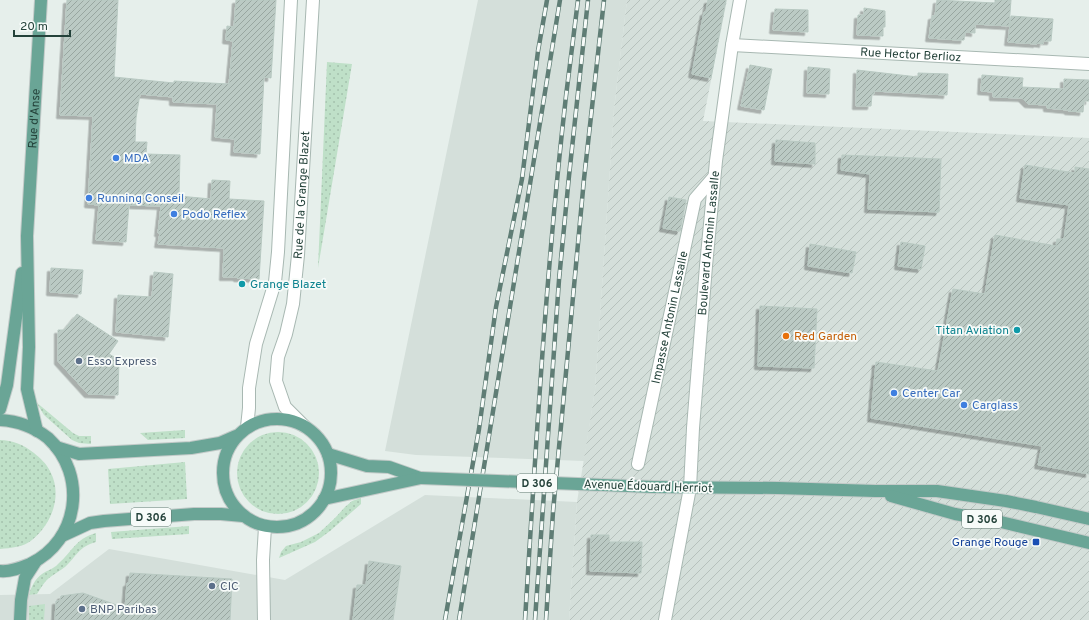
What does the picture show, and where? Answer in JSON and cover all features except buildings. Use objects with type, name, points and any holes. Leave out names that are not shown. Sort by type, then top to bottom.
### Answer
[{"type":"main road","name":"Rue d'Anse","points":[[0,409],[7,385],[27,236],[41,0]]},
{"type":"main road","name":"Rue d'Anse","points":[[27,236],[29,347],[28,389],[37,431]]},
{"type":"main road","points":[[56,448],[79,454],[191,448],[220,443],[237,435],[254,423],[283,418],[304,426],[316,435],[328,454],[331,466],[329,489],[324,500],[314,513],[301,522],[285,527],[275,528],[265,527],[249,520],[234,507],[227,496],[223,484],[222,471],[224,459],[230,444],[237,435]]},
{"type":"main road","points":[[0,420],[24,424],[48,438],[65,461],[71,476],[74,491],[73,507],[69,522],[62,536],[51,550],[36,561],[21,568],[0,571]]},
{"type":"main road","name":"Avenue Édouard Herriot","points":[[328,454],[367,466],[389,467],[421,478]]},
{"type":"main road","name":"Avenue Édouard Herriot","points":[[324,500],[421,478],[690,488],[936,491],[1036,507],[1089,519]]},
{"type":"main road","name":"Avenue Édouard Herriot","points":[[875,491],[955,514],[1001,522],[1089,543]]},
{"type":"main road","name":"D 306","points":[[62,536],[90,522],[194,514],[243,516]]},
{"type":"main road","points":[[20,620],[20,600],[25,578],[36,561]]},
{"type":"street","name":"Rue de la Grange Blazet","points":[[247,427],[249,408],[248,388],[256,344],[275,282],[278,252],[291,0]]},
{"type":"street","name":"Rue de la Grange Blazet","points":[[304,426],[285,407],[276,381],[278,357],[286,334],[293,304],[298,255],[313,0]]},
{"type":"street","name":"Boulevard Antonin Lassalle","points":[[665,620],[690,488],[693,428],[714,177],[732,45],[740,0]]},
{"type":"street","name":"Rue Hector Berlioz","points":[[732,45],[1089,64]]},
{"type":"street","name":"Impasse Antonin Lassalle","points":[[638,464],[695,199],[714,177]]},
{"type":"street","points":[[264,620],[263,560],[265,527]]},
{"type":"shaded area","points":[[478,0],[627,0],[614,109],[595,390],[584,461],[416,455],[385,451]]},
{"type":"shaded area","points":[[627,0],[727,0],[703,121],[1089,138],[1089,620],[569,620],[577,502],[595,390],[614,109]]},
{"type":"shaded area","points":[[425,495],[577,502],[569,620],[0,620],[0,595],[50,594],[109,549],[285,580]]},
{"type":"green space","points":[[327,62],[352,64],[318,268]]},
{"type":"green space","points":[[36,402],[73,433],[79,436],[91,436],[91,444],[79,443],[72,440],[44,415]]},
{"type":"green space","points":[[185,430],[185,438],[148,440],[140,433]]},
{"type":"green space","points":[[278,432],[294,436],[307,444],[315,457],[319,473],[315,489],[307,502],[294,510],[278,514],[262,510],[249,502],[241,489],[237,473],[241,457],[249,444],[262,436]]},
{"type":"green space","points":[[0,440],[22,445],[45,463],[54,480],[55,499],[50,517],[45,526],[32,540],[17,547],[0,549]]},
{"type":"green space","points":[[185,462],[187,499],[110,504],[108,469]]},
{"type":"green space","points":[[361,498],[361,504],[315,542],[279,558],[281,552],[286,546],[301,542],[319,533],[352,501]]},
{"type":"green space","points":[[189,526],[189,534],[112,539],[111,532]]},
{"type":"green space","points":[[96,533],[96,542],[81,549],[65,567],[47,580],[37,594],[29,595],[37,578],[56,566],[79,542]]},
{"type":"green space","points":[[45,604],[44,620],[29,620],[29,606]]},
{"type":"railway","points":[[445,620],[479,429],[496,307],[522,179],[538,51],[547,0]]},
{"type":"railway","points":[[459,620],[560,0]]},
{"type":"railway","points":[[525,620],[542,358],[553,227],[566,96],[578,0]]},
{"type":"railway","points":[[535,620],[559,280],[588,0]]},
{"type":"railway","points":[[546,620],[553,512],[584,179],[604,0]]},
{"type":"place","name":"MDA","points":[[116,158]]},
{"type":"place","name":"Running Conseil","points":[[89,198]]},
{"type":"place","name":"Podo Reflex","points":[[174,214]]},
{"type":"place","name":"Grange Blazet","points":[[242,284]]},
{"type":"place","name":"Titan Aviation","points":[[1017,330]]},
{"type":"place","name":"Red Garden","points":[[786,336]]},
{"type":"place","name":"Esso Express","points":[[79,361]]},
{"type":"place","name":"Center Car","points":[[894,393]]},
{"type":"place","name":"Carglass","points":[[964,405]]},
{"type":"place","name":"Grange Rouge","points":[[1036,542]]},
{"type":"place","name":"CIC","points":[[212,586]]},
{"type":"place","name":"BNP Paribas","points":[[82,609]]}]
